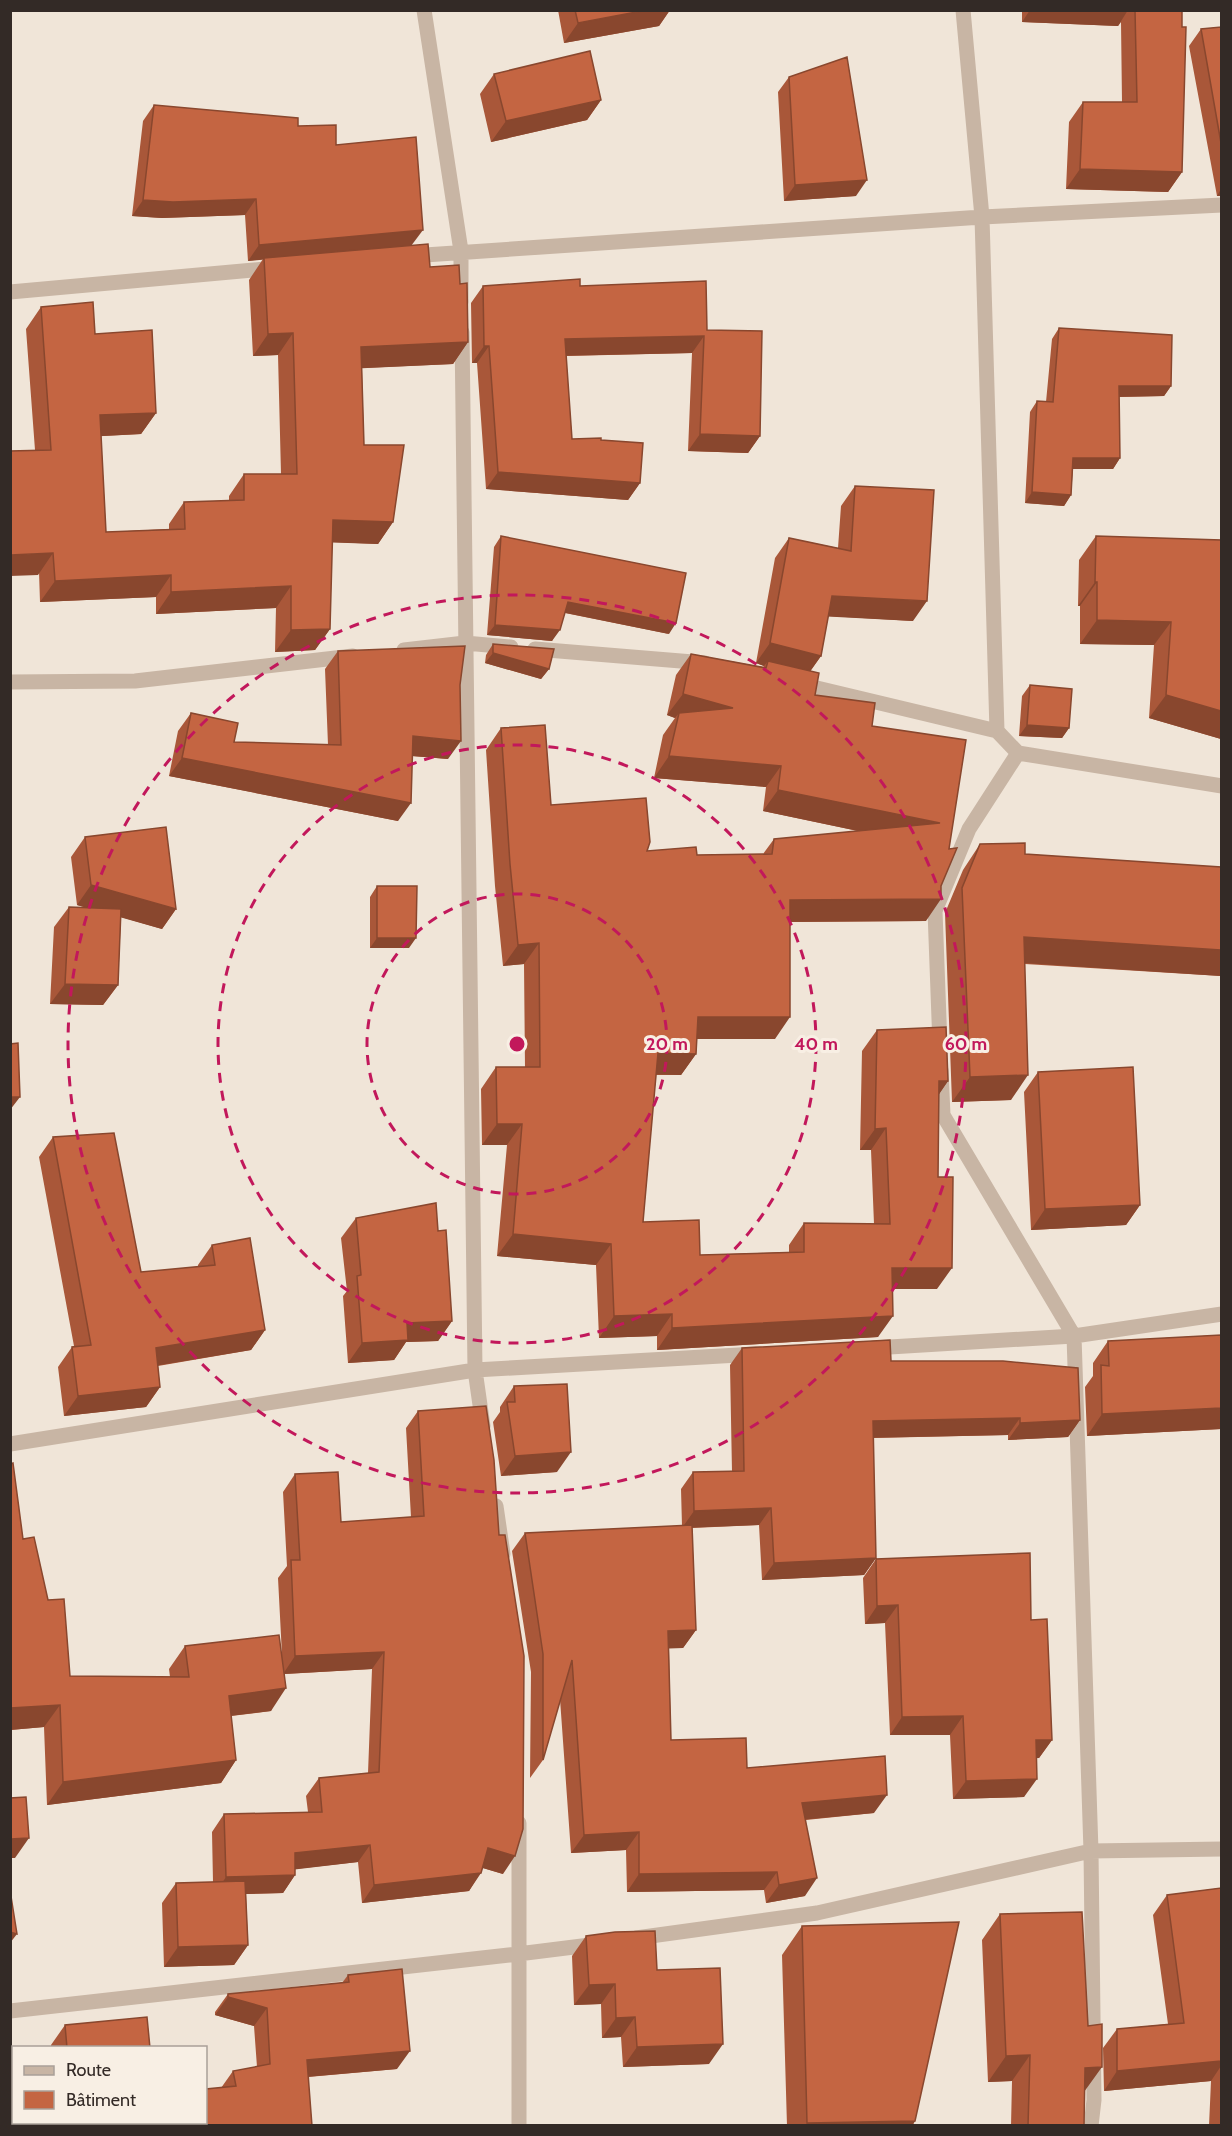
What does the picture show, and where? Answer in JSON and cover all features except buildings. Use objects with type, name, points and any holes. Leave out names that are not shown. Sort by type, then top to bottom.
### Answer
[{"type":"street","points":[[424,10],[461,252],[475,1370],[486,1440]]},
{"type":"street","points":[[963,10],[982,217],[998,731]]},
{"type":"street","points":[[390,258],[982,217],[1221,205]]},
{"type":"street","points":[[10,292],[295,267]]},
{"type":"street","points":[[394,651],[465,643],[716,664]]},
{"type":"street","points":[[10,682],[135,681],[371,654]]},
{"type":"street","points":[[784,680],[998,731],[1018,753],[1221,786]]},
{"type":"street","points":[[1018,753],[969,829],[935,911],[943,1115],[1074,1336],[1091,1851],[1094,2100],[1091,2126]]},
{"type":"street","points":[[858,1348],[1074,1336],[1221,1314]]},
{"type":"street","points":[[10,1444],[475,1370],[774,1353]]},
{"type":"street","points":[[493,1487],[505,1568]]},
{"type":"street","points":[[519,2126],[520,1814]]},
{"type":"street","points":[[10,2011],[518,1954],[817,1913],[1091,1851],[1221,1849]]}]
